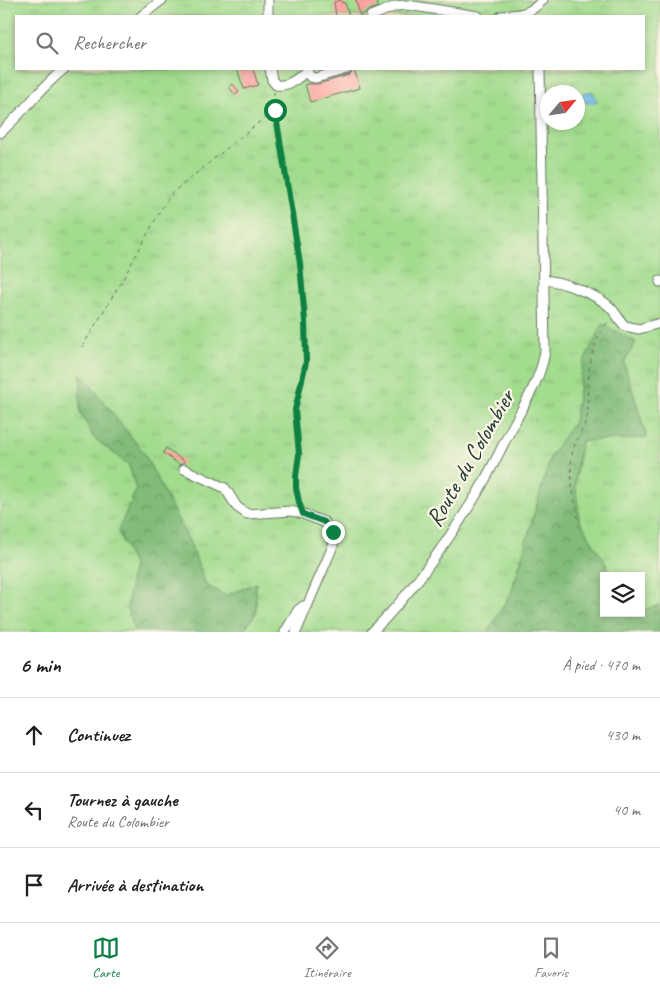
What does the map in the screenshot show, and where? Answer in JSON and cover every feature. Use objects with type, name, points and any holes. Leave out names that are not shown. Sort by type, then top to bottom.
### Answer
[{"type":"street","points":[[142,15],[162,0]]},
{"type":"street","points":[[268,0],[268,15]]},
{"type":"street","points":[[512,15],[534,13],[543,0]]},
{"type":"street","points":[[374,15],[396,6],[407,5],[472,15]]},
{"type":"street","points":[[0,133],[63,70]]},
{"type":"street","points":[[270,70],[272,80],[276,84],[288,84],[344,70]]},
{"type":"street","points":[[288,84],[306,70]]},
{"type":"street","points":[[307,70],[310,77],[316,78]]},
{"type":"street","name":"Route du Colombier","points":[[372,632],[410,591],[472,502],[540,374],[545,351],[540,70]]},
{"type":"street","points":[[544,280],[561,284],[602,300],[625,326],[639,329],[660,323]]},
{"type":"street","points":[[184,469],[226,488],[237,508],[247,514],[291,511],[324,522],[330,527],[334,538],[333,546],[296,632]]},
{"type":"street","points":[[286,632],[298,610],[303,606],[307,607]]},
{"type":"path","points":[[276,84],[275,110],[300,263],[305,321],[306,362],[295,410],[299,454],[296,488],[303,514]]},
{"type":"path","points":[[82,347],[172,193],[275,110]]},
{"type":"path","points":[[578,518],[572,483],[573,451],[588,412],[588,384],[597,340],[606,323],[616,315]]},
{"type":"green space","points":[[0,0],[660,0],[660,605],[645,610],[645,572],[612,572],[579,520],[575,481],[581,441],[647,438],[624,363],[583,363],[575,422],[551,455],[512,591],[488,632],[242,632],[256,613],[256,583],[226,596],[206,585],[190,543],[81,373],[80,412],[94,438],[129,465],[136,490],[118,531],[133,564],[127,609],[135,632],[0,632]]},
{"type":"green space","points":[[603,324],[636,342],[624,363],[647,438],[581,441],[575,481],[579,520],[612,572],[600,572],[600,617],[645,617],[645,610],[660,605],[660,632],[488,632],[512,591],[551,455],[574,422],[583,363]]},
{"type":"green space","points":[[81,373],[144,453],[190,543],[206,585],[226,596],[256,583],[256,613],[242,632],[135,632],[127,609],[133,564],[118,531],[136,490],[129,465],[94,438],[80,412]]},
{"type":"water","points":[[592,91],[598,101],[585,102],[585,93]]},
{"type":"building","points":[[341,0],[342,3],[345,3],[349,15],[336,15],[334,2]]},
{"type":"building","points":[[356,0],[376,0],[378,7],[360,15]]},
{"type":"building","points":[[237,70],[253,70],[258,85],[244,89]]},
{"type":"building","points":[[354,70],[360,88],[310,102],[305,84],[318,84],[349,75]]},
{"type":"building","points":[[233,84],[239,92],[235,95],[229,87]]},
{"type":"building","points":[[166,448],[184,461],[183,463],[180,465],[163,453]]},
{"type":"route","points":[[275,110],[300,263],[305,321],[306,362],[295,403],[299,454],[296,488],[303,514],[324,522],[333,532]]}]
